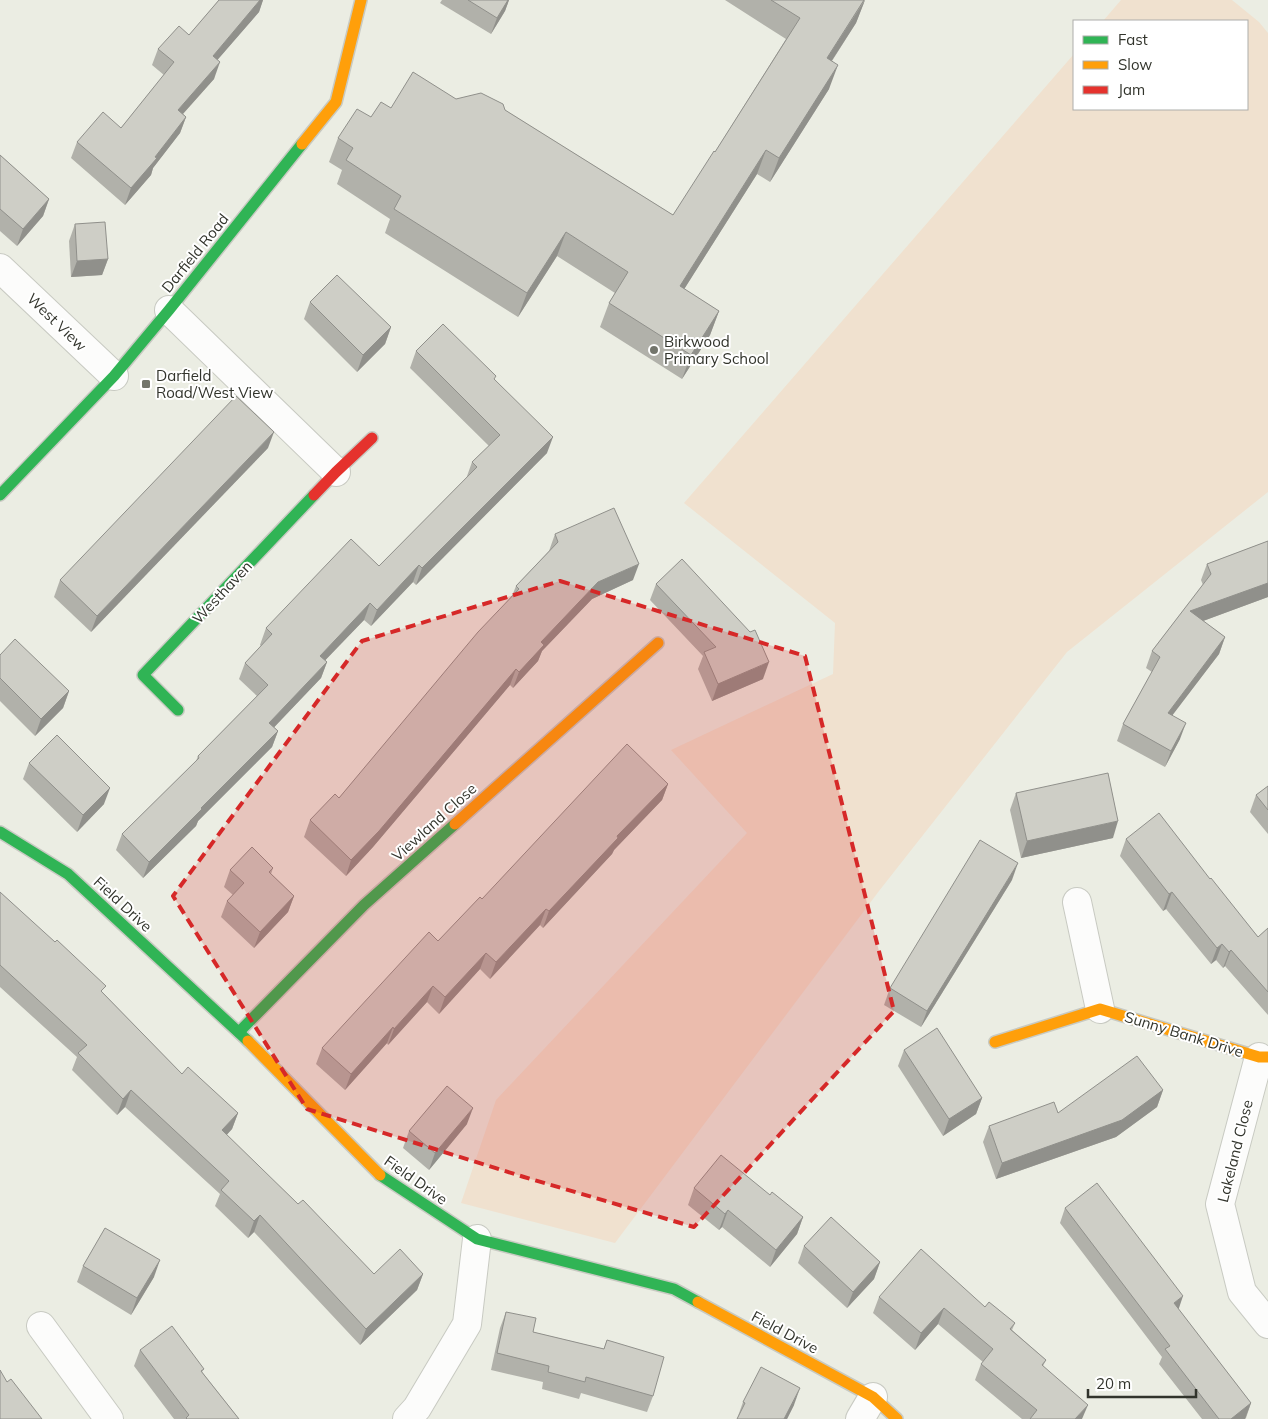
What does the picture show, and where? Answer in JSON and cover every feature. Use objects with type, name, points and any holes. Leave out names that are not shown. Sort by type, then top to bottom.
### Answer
[{"type":"street","name":"Darfield Road","points":[[0,495],[114,376],[336,102],[362,0]]},
{"type":"street","name":"West View","points":[[0,268],[114,376]]},
{"type":"street","points":[[169,310],[336,472]]},
{"type":"street","name":"Westhaven","points":[[178,710],[143,675],[336,472],[372,438]]},
{"type":"street","name":"Viewland Close","points":[[239,1032],[364,905],[658,643]]},
{"type":"street","name":"Field Drive","points":[[0,832],[68,874],[239,1032],[381,1176],[477,1239],[674,1289],[867,1408],[897,1419]]},
{"type":"street","points":[[995,1042],[1100,1009],[1077,902]]},
{"type":"street","name":"Sunny Bank Drive","points":[[1100,1009],[1264,1057]]},
{"type":"street","name":"Lakeland Close","points":[[1264,1057],[1220,1204],[1242,1292],[1268,1324]]},
{"type":"street","points":[[407,1419],[417,1408],[467,1324],[477,1239]]},
{"type":"street","points":[[41,1326],[108,1419]]},
{"type":"highlighted area","points":[[560,581],[805,656],[894,1011],[694,1227],[524,1177],[307,1109],[173,896],[362,641]]},
{"type":"shaded area","points":[[1121,0],[1232,0],[1259,22],[1268,33],[1268,492],[1067,652],[879,891],[615,1243],[461,1203],[496,1100],[747,833],[671,750],[833,674],[835,623],[684,503],[1073,55],[1073,110],[1248,110],[1248,20],[1104,20]]},
{"type":"building","points":[[219,0],[260,0],[213,56],[220,62],[178,110],[186,117],[155,157],[157,158],[131,188],[77,142],[103,112],[121,128],[174,62],[158,49],[179,26],[189,35]]},
{"type":"building","points":[[468,0],[508,0],[497,18]]},
{"type":"building","points":[[771,0],[864,0],[827,58],[838,65],[779,158],[766,150],[680,286],[719,311],[691,355],[609,303],[628,272],[566,232],[527,293],[394,209],[401,196],[346,160],[353,148],[338,138],[357,109],[371,117],[381,102],[391,108],[413,72],[456,99],[481,93],[503,104],[505,110],[673,215],[800,18]]},
{"type":"building","points":[[0,155],[49,199],[23,229],[0,209]]},
{"type":"building","points":[[105,222],[108,259],[77,261],[75,224]]},
{"type":"building","points":[[337,275],[391,327],[363,355],[310,302]]},
{"type":"building","points":[[443,324],[496,376],[494,379],[553,437],[422,568],[419,565],[377,610],[370,603],[320,656],[327,662],[269,723],[278,731],[149,862],[122,834],[199,758],[198,756],[268,685],[245,663],[272,634],[266,628],[351,539],[379,566],[477,467],[472,462],[500,435],[416,351]]},
{"type":"building","points":[[236,396],[274,432],[97,616],[60,580]]},
{"type":"building","points":[[614,508],[639,564],[598,582],[541,642],[544,645],[519,672],[516,669],[379,831],[351,860],[310,820],[335,794],[339,798],[478,632],[519,589],[516,586],[558,542],[555,534]]},
{"type":"building","points":[[1268,541],[1268,583],[1190,611],[1225,637],[1168,713],[1186,723],[1171,751],[1123,724],[1160,657],[1152,651],[1211,574],[1207,564]]},
{"type":"building","points":[[682,559],[750,632],[755,630],[769,662],[718,684],[704,652],[716,647],[656,584]]},
{"type":"building","points":[[15,639],[69,691],[41,719],[0,678],[0,655]]},
{"type":"building","points":[[57,735],[110,788],[83,815],[29,763]]},
{"type":"building","points":[[627,744],[668,784],[617,836],[618,838],[549,911],[546,909],[496,962],[486,953],[445,997],[433,986],[351,1074],[322,1048],[429,932],[438,941],[480,897],[482,899]]},
{"type":"building","points":[[1108,773],[1118,821],[1027,841],[1016,793]]},
{"type":"building","points":[[1268,786],[1268,810],[1256,795]]},
{"type":"building","points":[[1159,813],[1258,937],[1268,928],[1268,992],[1231,950],[1229,952],[1222,944],[1217,948],[1172,892],[1169,894],[1126,839]]},
{"type":"building","points":[[980,840],[1018,863],[927,1011],[890,988]]},
{"type":"building","points":[[252,847],[273,868],[269,872],[294,896],[260,932],[227,901],[244,883],[230,870]]},
{"type":"building","points":[[0,892],[55,942],[57,940],[106,986],[101,991],[182,1074],[188,1067],[238,1113],[222,1130],[298,1204],[303,1200],[374,1274],[400,1249],[423,1274],[366,1329],[260,1215],[254,1221],[221,1190],[229,1181],[131,1090],[123,1099],[78,1053],[87,1045],[0,965]]},
{"type":"building","points":[[937,1028],[982,1098],[949,1119],[904,1050]]},
{"type":"building","points":[[1137,1056],[1163,1090],[1122,1120],[1002,1163],[989,1126],[1054,1102],[1058,1113]]},
{"type":"building","points":[[447,1086],[473,1108],[435,1153],[409,1131]]},
{"type":"building","points":[[721,1155],[770,1195],[772,1192],[803,1217],[776,1250],[728,1210],[725,1214],[694,1188]]},
{"type":"building","points":[[1097,1183],[1183,1296],[1174,1303],[1251,1403],[1231,1419],[1219,1419],[1165,1349],[1170,1346],[1065,1208]]},
{"type":"building","points":[[831,1217],[880,1262],[853,1292],[804,1246]]},
{"type":"building","points":[[105,1228],[160,1260],[137,1298],[83,1266]]},
{"type":"building","points":[[921,1249],[985,1307],[989,1302],[1015,1323],[1010,1329],[1046,1360],[1042,1365],[1088,1405],[1075,1419],[1030,1419],[1037,1410],[981,1364],[993,1349],[944,1308],[921,1333],[879,1297]]},
{"type":"building","points":[[506,1312],[536,1318],[533,1332],[604,1349],[607,1340],[664,1357],[653,1396],[586,1377],[585,1382],[548,1372],[549,1366],[497,1353]]},
{"type":"building","points":[[172,1326],[204,1369],[201,1371],[239,1419],[186,1418],[189,1415],[140,1350]]},
{"type":"building","points":[[761,1367],[800,1388],[784,1419],[737,1419],[745,1403],[743,1402]]},
{"type":"building","points":[[0,1370],[7,1382],[11,1379],[42,1419],[0,1419]]},
{"type":"traffic: fast","points":[[0,495],[114,376],[302,144]]},
{"type":"traffic: fast","points":[[178,710],[143,675],[314,495]]},
{"type":"traffic: fast","points":[[239,1032],[364,905],[455,824]]},
{"type":"traffic: fast","points":[[0,832],[68,874],[248,1041]]},
{"type":"traffic: fast","points":[[380,1175],[477,1239],[674,1289],[698,1302]]},
{"type":"traffic: slow","points":[[302,144],[336,102],[361,0]]},
{"type":"traffic: slow","points":[[455,824],[658,643]]},
{"type":"traffic: slow","points":[[995,1042],[1100,1009],[1259,1057],[1268,1057]]},
{"type":"traffic: slow","points":[[248,1041],[380,1175]]},
{"type":"traffic: slow","points":[[698,1302],[873,1397],[897,1419]]},
{"type":"traffic: jam","points":[[314,495],[372,438]]},
{"type":"place","name":"Birkwood Primary School","points":[[654,350]]},
{"type":"place","name":"Darfield Road/West View","points":[[146,384]]}]
